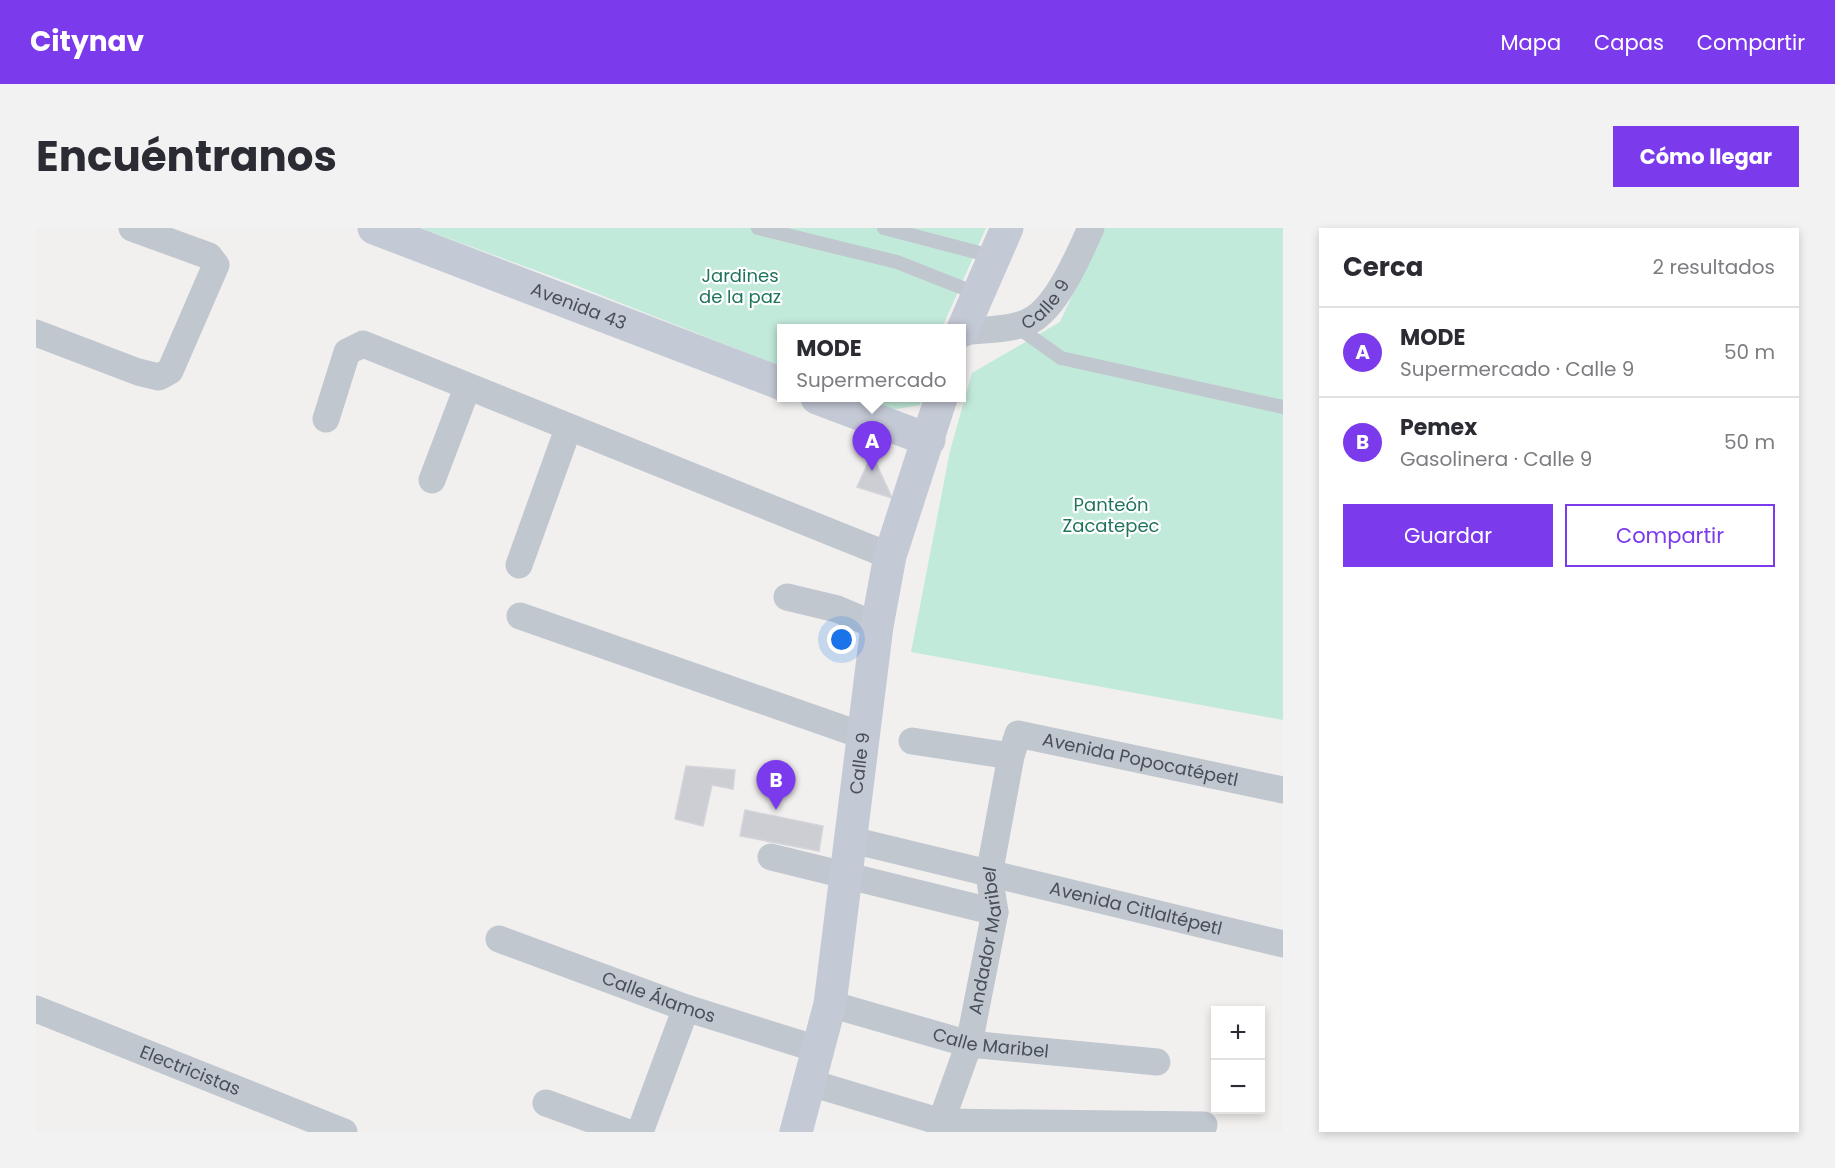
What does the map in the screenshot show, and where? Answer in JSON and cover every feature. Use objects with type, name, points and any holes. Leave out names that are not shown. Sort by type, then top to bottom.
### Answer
[{"type":"main road","name":"Avenida 43","points":[[374,228],[777,382]]},
{"type":"main road","name":"Calle 9","points":[[965,324],[1001,242]]},
{"type":"main road","points":[[828,402],[928,440]]},
{"type":"main road","name":"Calle 9","points":[[796,1132],[820,1050],[830,1004],[848,875],[877,626],[890,556],[940,402]]},
{"type":"street","points":[[36,333],[138,372],[159,377],[170,371],[216,268],[215,262],[209,256],[132,228]]},
{"type":"street","name":"Calle 9","points":[[966,331],[1014,325],[1034,319],[1052,302],[1091,228]]},
{"type":"street","points":[[326,419],[347,352],[363,344],[568,429],[890,556]]},
{"type":"street","points":[[432,480],[467,388]]},
{"type":"street","points":[[519,565],[568,429]]},
{"type":"street","points":[[787,597],[837,609],[877,626]]},
{"type":"street","points":[[520,616],[864,736]]},
{"type":"street","name":"Avenida Popocatépetl","points":[[1011,756],[1018,734],[1283,790]]},
{"type":"street","points":[[912,741],[1011,756]]},
{"type":"street","name":"Andador Maribel","points":[[941,1122],[969,1044],[995,912],[989,875],[1011,756]]},
{"type":"street","name":"Avenida Citlaltépetl","points":[[852,840],[989,875],[1283,944]]},
{"type":"street","points":[[771,857],[995,912]]},
{"type":"street","name":"Calle Álamos","points":[[499,939],[686,1008],[820,1050]]},
{"type":"street","name":"Calle Maribel","points":[[830,1004],[969,1044],[1157,1062]]},
{"type":"street","points":[[640,1132],[686,1008]]},
{"type":"street","name":"Electricistas","points":[[36,1009],[344,1132]]},
{"type":"street","points":[[811,1083],[941,1122],[1204,1125]]},
{"type":"street","points":[[546,1103],[626,1132]]},
{"type":"lane","points":[[758,228],[897,262],[978,294]]},
{"type":"lane","points":[[885,228],[1001,242]]},
{"type":"lane","points":[[1014,325],[1061,358],[1283,407]]},
{"type":"green space","name":"Jardines de la paz","points":[[420,228],[986,228],[944,324],[777,324],[777,365],[570,283]]},
{"type":"green space","name":"Panteón Zacatepec","points":[[1103,228],[1283,228],[1283,720],[911,652],[950,451],[964,402],[966,402],[972,373],[1060,322]]},
{"type":"green space","points":[[870,402],[921,402],[920,405],[891,410]]},
{"type":"building","points":[[872,454],[892,498],[857,487]]},
{"type":"building","points":[[686,766],[735,770],[733,789],[712,785],[703,826],[675,819]]},
{"type":"building","points":[[745,810],[823,826],[819,851],[740,836]]},
{"type":"place","name":"MODE","points":[[872,471]]},
{"type":"place","name":"Pemex","points":[[776,810]]}]
